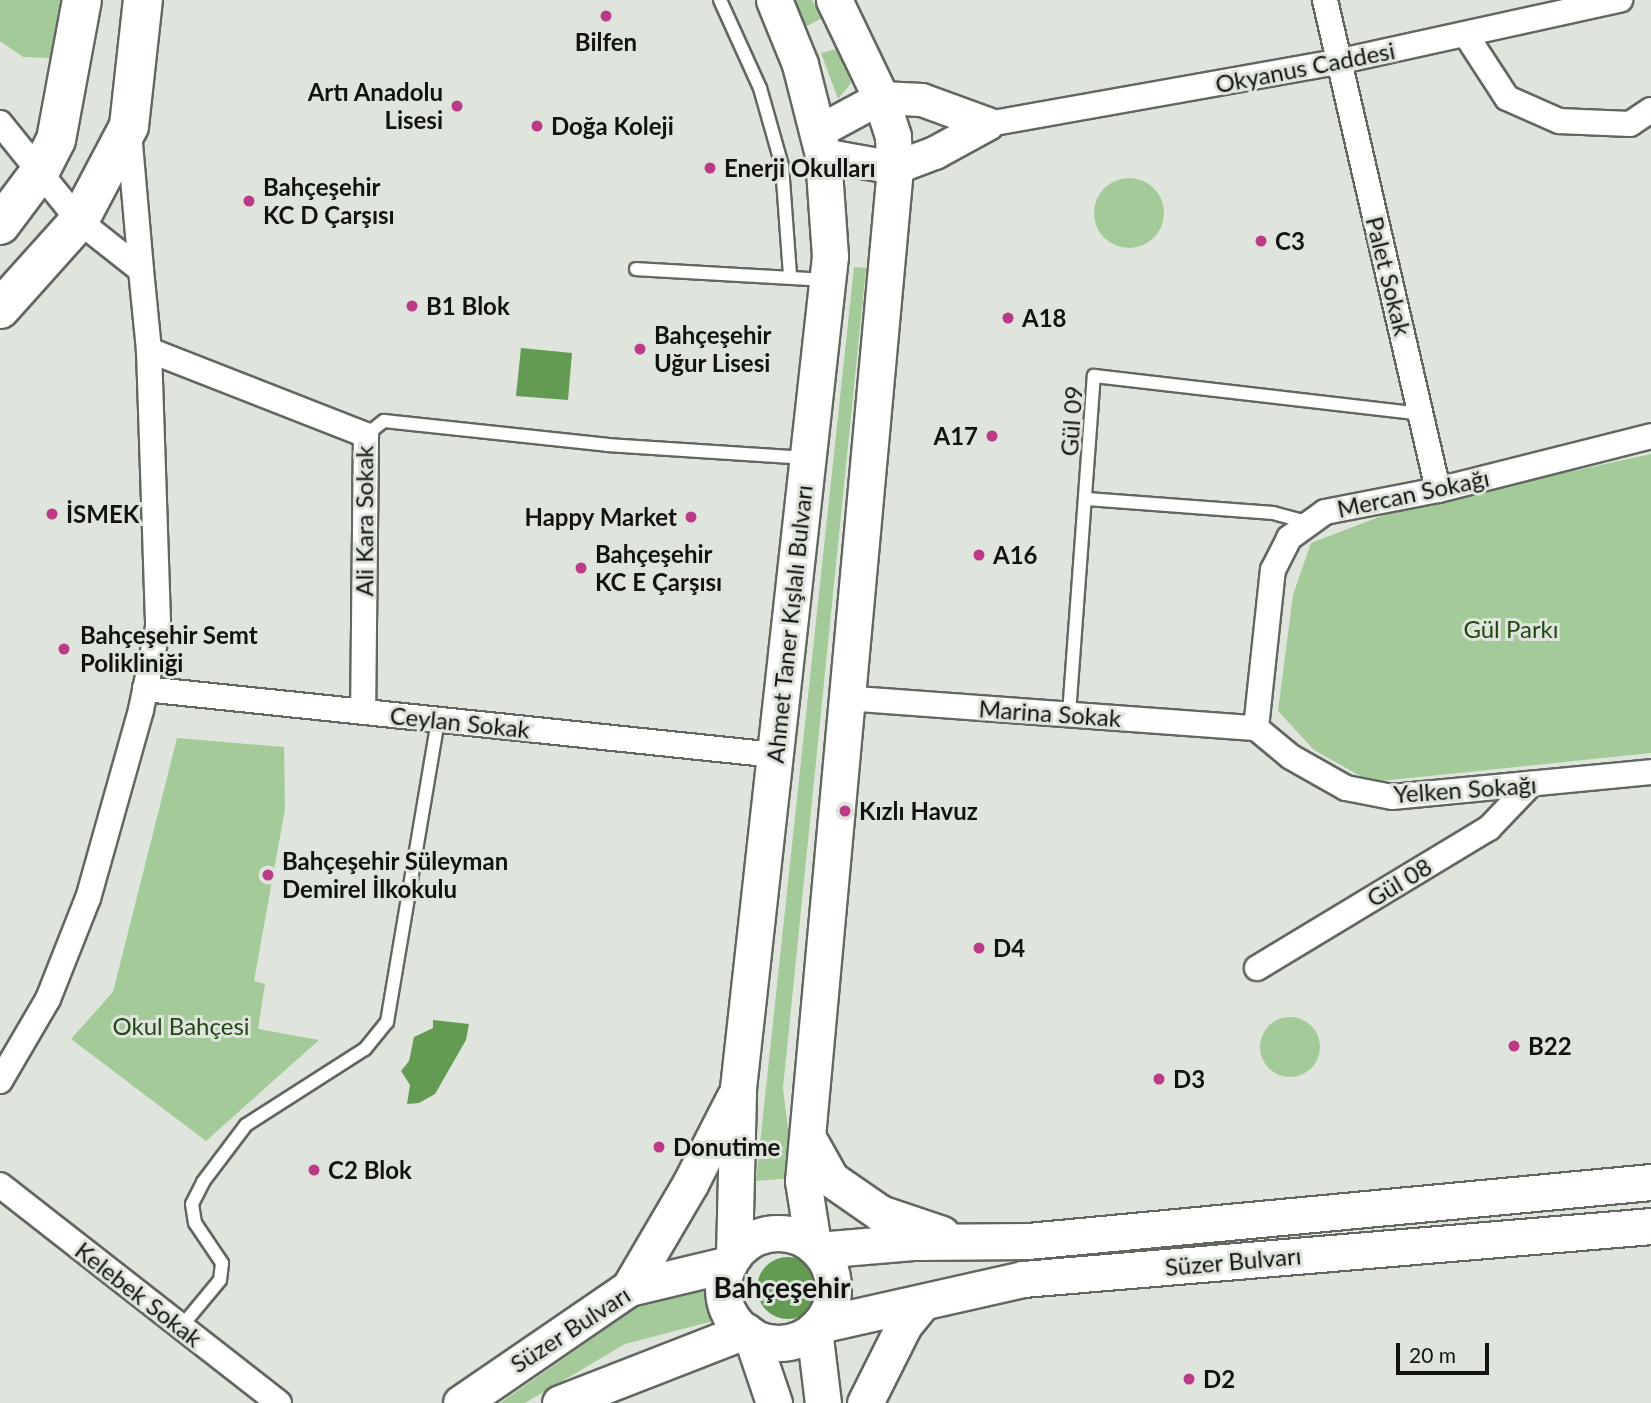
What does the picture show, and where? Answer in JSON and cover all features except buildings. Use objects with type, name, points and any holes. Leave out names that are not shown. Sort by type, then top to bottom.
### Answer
[{"type":"main road","points":[[60,198],[56,140],[82,0]]},
{"type":"main road","points":[[0,309],[60,198],[129,126],[143,0]]},
{"type":"main road","name":"Ahmet Taner Kışlalı Bulvarı","points":[[731,1260],[738,1088],[827,280],[820,143],[800,64],[775,0]]},
{"type":"main road","points":[[560,1403],[748,1333],[779,1343],[794,1341],[817,1327],[833,1298],[833,1283],[816,1247],[803,1181],[844,698],[895,168],[893,136],[881,98],[834,0]]},
{"type":"main road","points":[[0,225],[60,198]]},
{"type":"main road","points":[[629,1288],[690,1184],[738,1088]]},
{"type":"main road","points":[[808,1138],[831,1179],[880,1213],[962,1240]]},
{"type":"main road","name":"Süzer Bulvarı","points":[[816,1247],[962,1240],[1028,1241],[1651,1182]]},
{"type":"main road","name":"Süzer Bulvarı","points":[[817,1327],[1023,1279],[1651,1226]]},
{"type":"main road","points":[[774,1403],[748,1333],[724,1299],[731,1260],[756,1237],[771,1233],[800,1237],[816,1247]]},
{"type":"main road","name":"Süzer Bulvarı","points":[[461,1403],[629,1288],[731,1260]]},
{"type":"main road","points":[[865,1403],[904,1325],[922,1303]]},
{"type":"main road","points":[[817,1327],[823,1403]]},
{"type":"street","name":"Palet Sokak","points":[[1325,0],[1337,62],[1423,414],[1438,490]]},
{"type":"street","name":"Okyanus Caddesi","points":[[988,124],[1337,62],[1619,0]]},
{"type":"street","points":[[1466,35],[1507,98],[1559,121],[1630,124],[1651,110]]},
{"type":"street","points":[[820,143],[881,98],[922,100],[988,124]]},
{"type":"street","points":[[0,123],[60,198],[141,270]]},
{"type":"street","points":[[820,143],[895,168],[988,124]]},
{"type":"street","points":[[0,1081],[48,999],[88,898],[145,689],[158,627],[149,350],[129,126]]},
{"type":"street","name":"Ali Kara Sokak","points":[[149,350],[366,435],[363,712]]},
{"type":"street","name":"Mercan Sokağı","points":[[1256,728],[1273,570],[1289,538],[1325,512],[1438,490],[1651,436]]},
{"type":"street","name":"Ceylan Sokak","points":[[145,689],[775,755]]},
{"type":"street","name":"Marina Sokak","points":[[844,698],[1256,728]]},
{"type":"street","name":"Yelken Sokağı","points":[[1256,728],[1291,757],[1346,788],[1392,797],[1651,772]]},
{"type":"street","name":"Gül 08","points":[[1256,968],[1489,828],[1531,784]]},
{"type":"street","name":"Kelebek Sokak","points":[[0,1185],[279,1403]]},
{"type":"lane","points":[[720,0],[761,88],[782,166],[790,276]]},
{"type":"lane","points":[[636,269],[827,280]]},
{"type":"lane","name":"Gül 09","points":[[1069,715],[1094,376],[1423,414]]},
{"type":"lane","points":[[366,435],[384,421],[607,445],[808,458]]},
{"type":"lane","points":[[1087,499],[1273,513],[1310,523]]},
{"type":"lane","points":[[181,1327],[220,1280],[222,1264],[195,1223],[192,1204],[203,1182],[246,1125],[365,1049],[387,1022],[438,720]]},
{"type":"green space","points":[[0,0],[60,0],[50,58],[23,57],[0,41]]},
{"type":"green space","points":[[792,0],[812,0],[822,18],[805,27]]},
{"type":"green space","points":[[837,49],[851,83],[838,99],[821,53]]},
{"type":"green space","points":[[1136,178],[1149,184],[1158,193],[1162,199],[1162,227],[1154,238],[1143,246],[1122,248],[1104,238],[1096,227],[1094,206],[1104,188],[1115,180]]},
{"type":"green space","points":[[854,267],[866,268],[783,1088],[794,1178],[756,1181]]},
{"type":"green space","name":"Gül Parkı","points":[[1651,454],[1651,753],[1371,782],[1314,750],[1278,711],[1293,595],[1311,543],[1400,509]]},
{"type":"green space","name":"Okul Bahçesi","points":[[177,738],[284,747],[285,809],[254,981],[265,984],[258,1029],[319,1040],[206,1141],[71,1039],[113,992]]},
{"type":"green space","points":[[1290,1017],[1302,1019],[1315,1030],[1320,1047],[1318,1059],[1307,1072],[1290,1077],[1278,1075],[1265,1064],[1260,1047],[1262,1035],[1273,1022]]},
{"type":"green space","points":[[715,1272],[721,1319],[625,1344],[525,1403],[500,1403],[645,1302]]},
{"type":"shaded area","points":[[521,348],[572,353],[568,400],[516,396]]},
{"type":"shaded area","points":[[433,1020],[469,1024],[466,1040],[435,1094],[419,1103],[407,1104],[410,1085],[401,1071],[409,1061],[414,1037],[433,1028]]},
{"type":"shaded area","points":[[782,1257],[794,1257],[810,1266],[817,1276],[817,1300],[810,1310],[794,1319],[782,1319],[771,1314],[762,1305],[757,1294],[757,1282],[762,1271],[771,1262]]},
{"type":"place","name":"Bilfen","points":[[606,16]]},
{"type":"place","name":"Artı Anadolu Lisesi","points":[[457,106]]},
{"type":"place","name":"Doğa Koleji","points":[[537,126]]},
{"type":"place","name":"Enerji Okulları","points":[[710,168]]},
{"type":"place","name":"Bahçeşehir KC D Çarşısı","points":[[249,201]]},
{"type":"place","name":"C3","points":[[1261,241]]},
{"type":"place","name":"B1 Blok","points":[[412,306]]},
{"type":"place","name":"A18","points":[[1008,318]]},
{"type":"place","name":"Bahçeşehir Uğur Lisesi","points":[[640,349]]},
{"type":"place","name":"A17","points":[[992,436]]},
{"type":"place","name":"İSMEK","points":[[52,514]]},
{"type":"place","name":"Happy Market","points":[[691,517]]},
{"type":"place","name":"A16","points":[[979,555]]},
{"type":"place","name":"Bahçeşehir KC E Çarşısı","points":[[581,568]]},
{"type":"place","name":"Bahçeşehir Semt Polikliniği","points":[[64,649]]},
{"type":"place","name":"Kızlı Havuz","points":[[845,811]]},
{"type":"place","name":"Bahçeşehir Süleyman Demirel İlkokulu","points":[[268,875]]},
{"type":"place","name":"D4","points":[[979,948]]},
{"type":"place","name":"B22","points":[[1514,1046]]},
{"type":"place","name":"D3","points":[[1159,1079]]},
{"type":"place","name":"Donutime","points":[[659,1147]]},
{"type":"place","name":"C2 Blok","points":[[314,1170]]},
{"type":"place","name":"D2","points":[[1189,1379]]},
{"type":"district","name":"Bahçeşehir","points":[[782,1287]]}]
